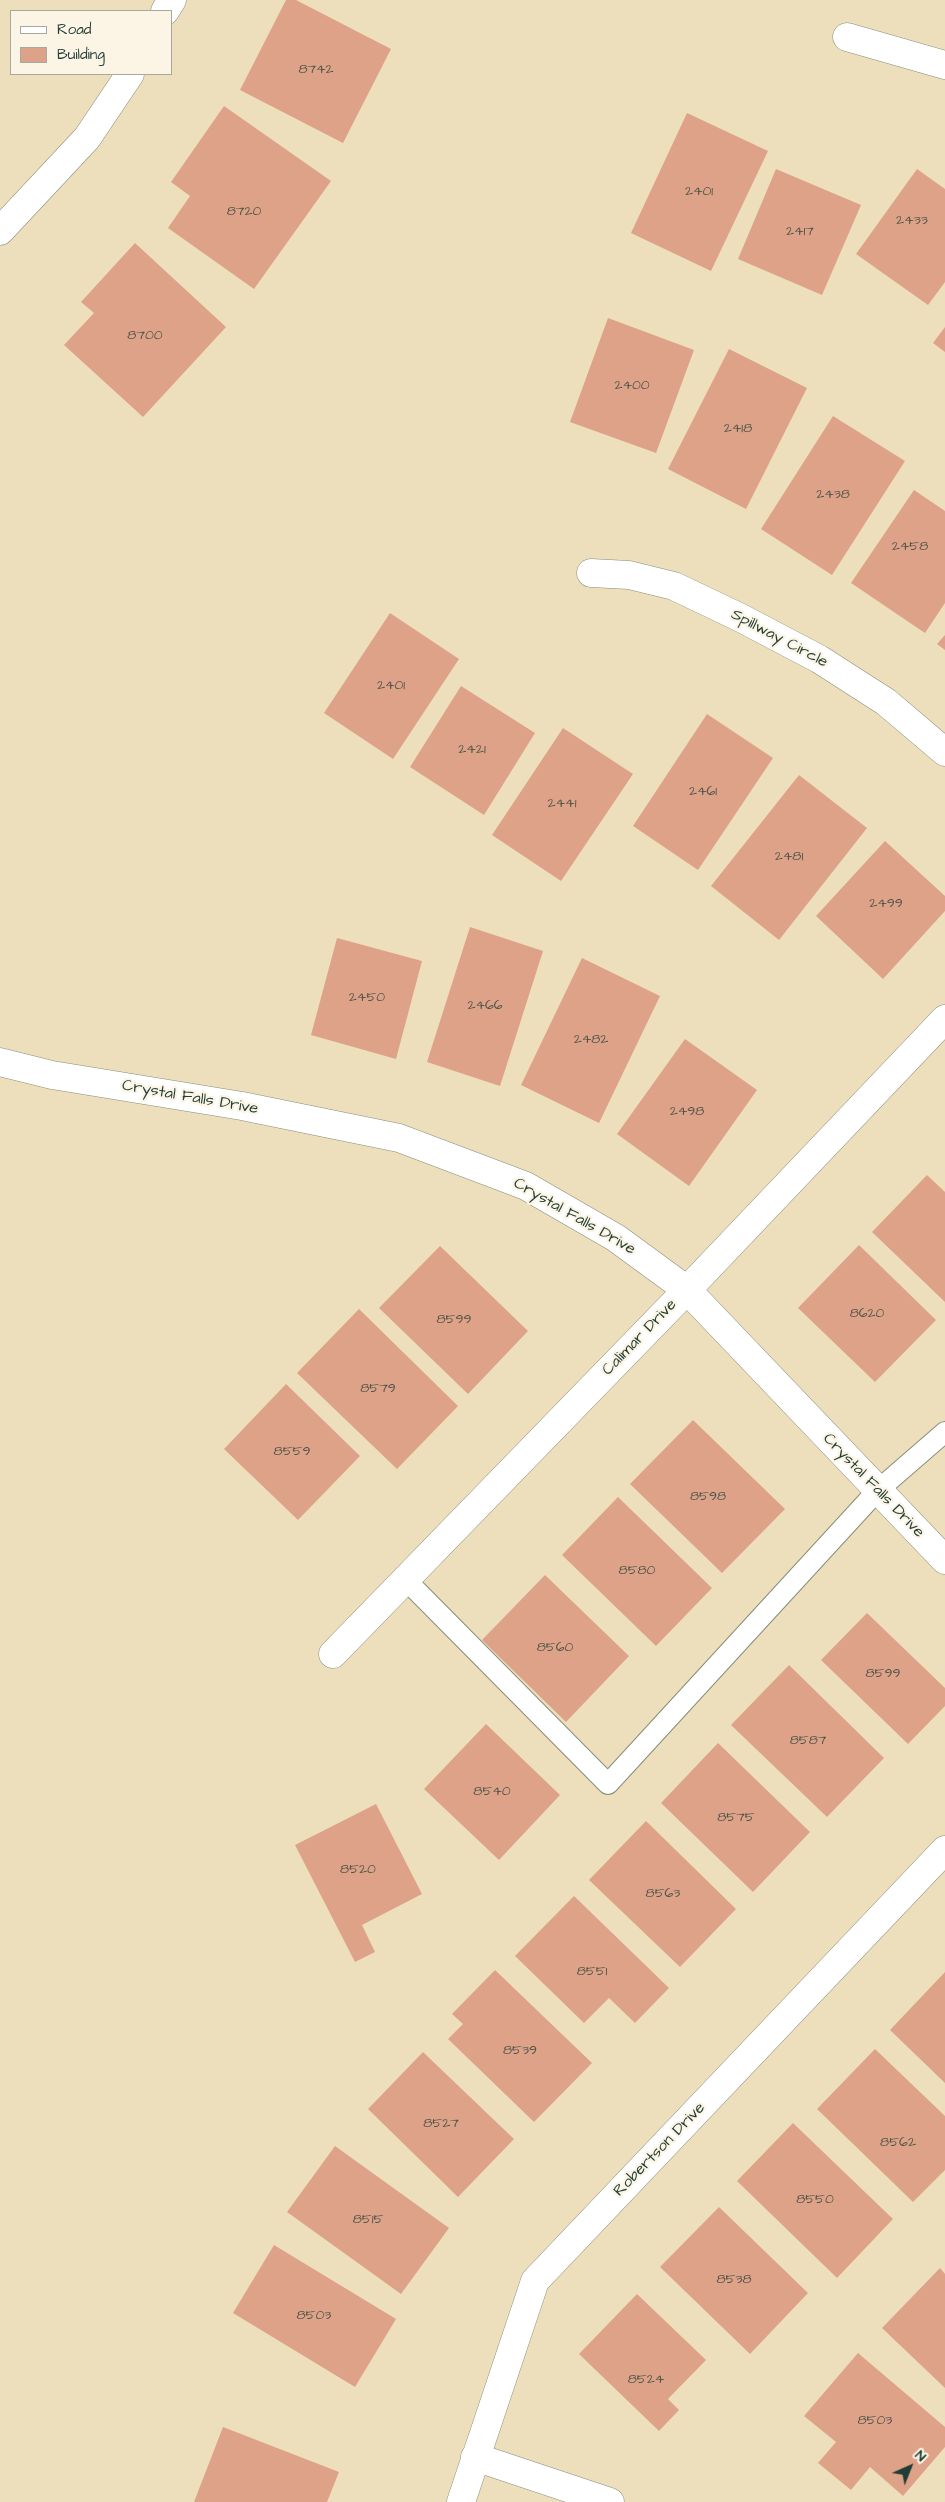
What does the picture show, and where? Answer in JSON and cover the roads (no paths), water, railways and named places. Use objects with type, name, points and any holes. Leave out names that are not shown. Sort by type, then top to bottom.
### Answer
[{"type":"street","points":[[847,37],[945,65]]},
{"type":"street","points":[[0,231],[87,138],[129,75]]},
{"type":"street","name":"Spillway Circle","points":[[591,573],[629,575],[674,586],[741,618],[820,659],[886,702],[945,752]]},
{"type":"street","name":"Calimar Drive","points":[[333,1654],[687,1290],[945,1019]]},
{"type":"street","name":"Crystal Falls Drive","points":[[0,1062],[52,1075],[242,1106],[399,1138],[526,1186],[616,1238],[687,1290],[945,1560]]},
{"type":"street","name":"Robertson Drive","points":[[461,2502],[535,2281],[945,1850]]},
{"type":"street","points":[[475,2457],[610,2502]]},
{"type":"lane","points":[[405,1579],[608,1784],[877,1491],[945,1432]]}]
